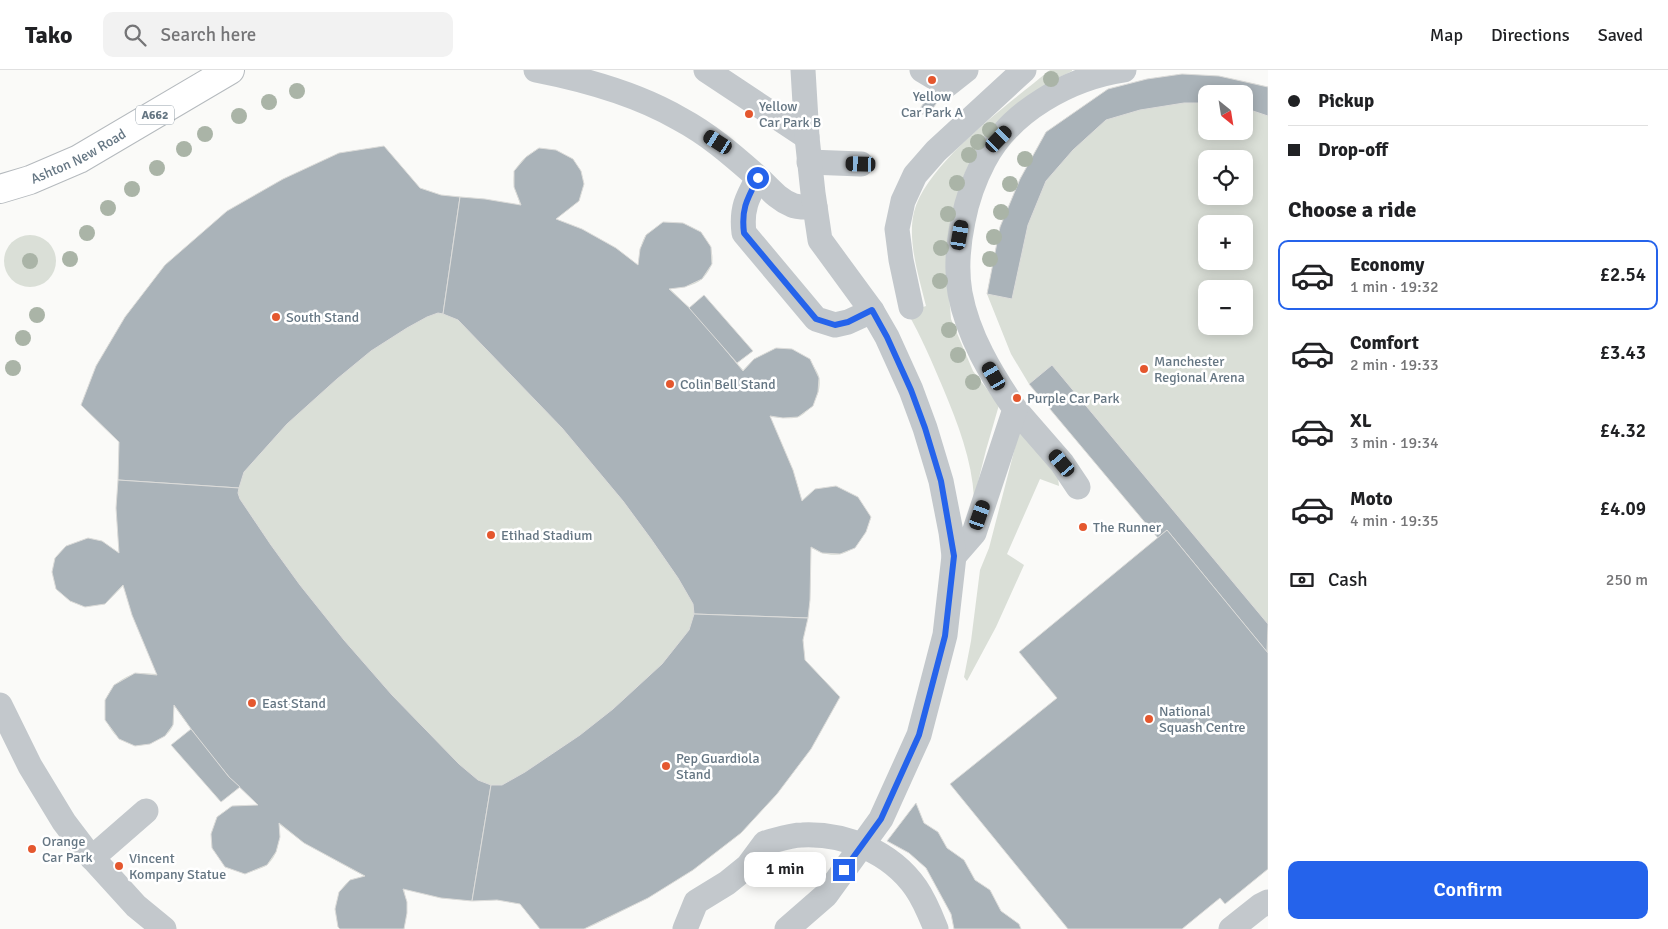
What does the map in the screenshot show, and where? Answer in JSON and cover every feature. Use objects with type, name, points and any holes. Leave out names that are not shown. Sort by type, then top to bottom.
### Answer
[{"type":"main road","name":"Ashton New Road","points":[[0,189],[30,180],[79,159],[230,70]]},
{"type":"street","points":[[536,70],[570,76],[622,93],[680,118],[718,142],[774,195],[794,206],[815,207]]},
{"type":"street","points":[[706,70],[807,137]]},
{"type":"street","points":[[787,929],[826,896],[881,819],[919,735],[945,636],[954,556],[941,481],[911,390],[887,337],[872,310],[820,240],[809,162],[803,70]]},
{"type":"street","points":[[922,70],[947,84],[966,70]]},
{"type":"street","points":[[911,307],[901,260],[897,229],[903,201],[915,176],[936,151],[1024,70]]},
{"type":"street","points":[[1078,487],[1062,463],[1015,409],[975,341],[966,320],[960,292],[958,246],[967,200],[985,159],[999,139],[1017,120],[1038,104],[1074,84],[1124,70]]},
{"type":"street","points":[[809,162],[861,164]]},
{"type":"street","points":[[758,178],[744,207],[742,218],[744,233],[816,319],[835,325],[848,322],[872,310]]},
{"type":"street","points":[[954,556],[974,532],[1015,409]]},
{"type":"street","points":[[0,705],[30,766],[64,822],[92,858],[136,906],[164,929]]},
{"type":"street","points":[[92,858],[146,811]]},
{"type":"street","points":[[686,929],[696,902],[728,883],[748,866],[765,842],[801,835],[838,837],[862,845],[897,867],[915,887],[927,907],[936,929]]},
{"type":"street","points":[[1231,929],[1268,902]]},
{"type":"shaded area","points":[[1050,70],[1072,71],[1056,79],[983,141],[966,170],[956,200],[946,258],[951,319],[973,371],[999,405],[974,498],[967,456],[959,429],[930,359],[907,312],[926,306],[917,271],[912,223],[914,212],[922,193],[935,173],[952,154],[993,116]]},
{"type":"shaded area","name":"Manchester Regional Arena","points":[[1182,74],[1225,78],[1268,87],[1268,653],[1158,538],[1029,384],[1011,354],[987,294],[1000,227],[1020,179],[1046,132],[1108,89],[1147,79]]},
{"type":"shaded area","name":"Etihad Stadium","points":[[384,146],[420,188],[441,195],[485,199],[520,205],[514,179],[517,168],[528,155],[539,148],[573,159],[581,171],[584,184],[579,201],[556,219],[638,265],[644,238],[647,234],[667,223],[680,223],[702,234],[709,244],[712,256],[710,268],[702,279],[695,284],[670,289],[696,314],[743,370],[754,359],[776,348],[810,359],[820,383],[818,394],[811,406],[803,414],[795,418],[770,417],[793,470],[802,500],[815,489],[836,486],[849,493],[871,517],[860,541],[848,551],[832,555],[821,553],[811,548],[810,600],[803,640],[805,660],[840,697],[811,749],[777,794],[741,833],[693,870],[648,898],[584,929],[540,929],[520,904],[497,900],[472,901],[441,898],[404,889],[407,909],[404,929],[340,929],[336,915],[338,897],[349,881],[364,876],[304,843],[279,824],[277,851],[267,865],[245,874],[225,867],[212,848],[211,834],[217,817],[232,806],[258,805],[199,740],[174,706],[172,728],[167,734],[157,740],[140,744],[126,742],[114,734],[107,722],[105,708],[108,695],[118,683],[134,674],[157,674],[132,615],[124,585],[105,604],[85,607],[70,601],[52,572],[55,558],[66,546],[88,538],[102,541],[119,553],[116,508],[120,464],[119,442],[96,366],[125,317],[165,265],[227,211],[283,179],[339,153]]},
{"type":"shaded area","points":[[25,235],[35,235],[49,242],[56,256],[56,266],[49,280],[35,287],[25,287],[15,283],[8,276],[4,266],[4,256],[8,246],[15,239]]},
{"type":"shaded area","points":[[1022,429],[1057,470],[1059,486],[1040,479],[1007,554],[1024,565],[996,627],[967,681],[964,677],[971,641],[980,570],[989,548],[1018,436]]},
{"type":"building","points":[[1182,74],[1219,76],[1268,87],[1268,116],[1253,111],[1253,85],[1198,85],[1198,103],[1184,103],[1140,110],[1106,120],[1073,150],[1046,181],[1028,225],[1012,299],[987,294],[1000,227],[1020,179],[1046,132],[1108,89],[1147,79]]},
{"type":"building","points":[[932,92],[940,98],[927,117],[918,111]]},
{"type":"building","name":"South Stand","points":[[384,146],[420,188],[441,195],[460,197],[443,314],[438,313],[427,317],[407,328],[371,351],[337,379],[287,424],[244,472],[239,488],[118,480],[119,442],[81,405],[96,366],[125,317],[165,265],[227,211],[283,179],[339,153]]},
{"type":"building","name":"Colin Bell Stand","points":[[539,148],[556,150],[573,159],[581,171],[584,184],[579,201],[556,219],[582,229],[616,248],[638,265],[640,249],[646,235],[663,222],[683,223],[701,232],[711,247],[712,264],[702,279],[685,287],[669,289],[696,314],[743,371],[754,359],[776,348],[792,349],[810,359],[819,378],[818,392],[813,406],[798,417],[783,418],[770,416],[793,470],[802,501],[815,489],[836,486],[858,497],[871,517],[866,532],[855,548],[840,554],[822,553],[811,547],[808,618],[694,614],[693,604],[678,578],[651,539],[623,501],[562,428],[458,320],[443,314],[460,197],[521,205],[514,187],[514,171],[526,157]]},
{"type":"building","points":[[704,295],[753,351],[737,363],[689,308]]},
{"type":"building","points":[[1052,365],[1268,624],[1267,652],[1167,530],[1158,538],[1029,384]]},
{"type":"building","name":"East Stand","points":[[118,480],[239,488],[240,499],[271,545],[344,640],[392,695],[459,764],[478,780],[491,785],[472,901],[441,898],[403,889],[407,902],[404,929],[340,929],[335,909],[339,892],[350,880],[365,876],[304,843],[279,823],[280,837],[276,852],[267,865],[245,874],[225,867],[212,848],[211,834],[217,817],[232,806],[258,805],[229,777],[174,705],[173,725],[165,736],[150,744],[135,746],[119,739],[105,720],[105,700],[114,685],[135,673],[157,675],[132,615],[123,585],[105,604],[85,607],[70,601],[56,589],[52,572],[55,558],[66,546],[88,538],[102,541],[119,553],[116,508]]},
{"type":"building","name":"National Squash Centre","points":[[1167,530],[1268,653],[1268,869],[1225,904],[1220,898],[1182,929],[1068,929],[950,784],[1057,698],[1019,652]]},
{"type":"building","name":"Pep Guardiola Stand","points":[[694,614],[808,618],[803,640],[805,660],[840,697],[811,749],[777,794],[741,833],[693,870],[648,898],[584,929],[540,929],[520,904],[497,900],[472,901],[491,785],[502,785],[525,772],[580,735],[613,709],[662,664],[689,630]]},
{"type":"building","points":[[191,729],[229,777],[240,787],[221,802],[171,745]]},
{"type":"building","points":[[916,803],[924,823],[938,832],[947,848],[964,860],[975,880],[990,890],[1001,911],[1019,924],[1021,929],[954,929],[951,914],[926,868],[909,853],[887,841]]},
{"type":"place","name":"Yellow Car Park A","points":[[932,80]]},
{"type":"place","name":"Yellow Car Park B","points":[[749,114]]},
{"type":"place","name":"South Stand","points":[[276,317]]},
{"type":"place","name":"Manchester Regional Arena","points":[[1144,369]]},
{"type":"place","name":"Colin Bell Stand","points":[[670,384]]},
{"type":"place","name":"Purple Car Park","points":[[1017,398]]},
{"type":"place","name":"The Runner","points":[[1083,527]]},
{"type":"place","name":"Etihad Stadium","points":[[491,535]]},
{"type":"place","name":"East Stand","points":[[252,703]]},
{"type":"place","name":"National Squash Centre","points":[[1149,719]]},
{"type":"place","name":"Pep Guardiola Stand","points":[[666,766]]},
{"type":"place","name":"Orange Car Park","points":[[32,849]]},
{"type":"place","name":"Vincent Kompany Statue","points":[[119,866]]},
{"type":"route","points":[[758,178],[744,207],[742,218],[744,233],[816,319],[835,325],[861,317],[872,310],[887,337],[911,390],[925,428],[941,481],[954,556],[945,636],[919,735],[881,819],[844,870]]}]
